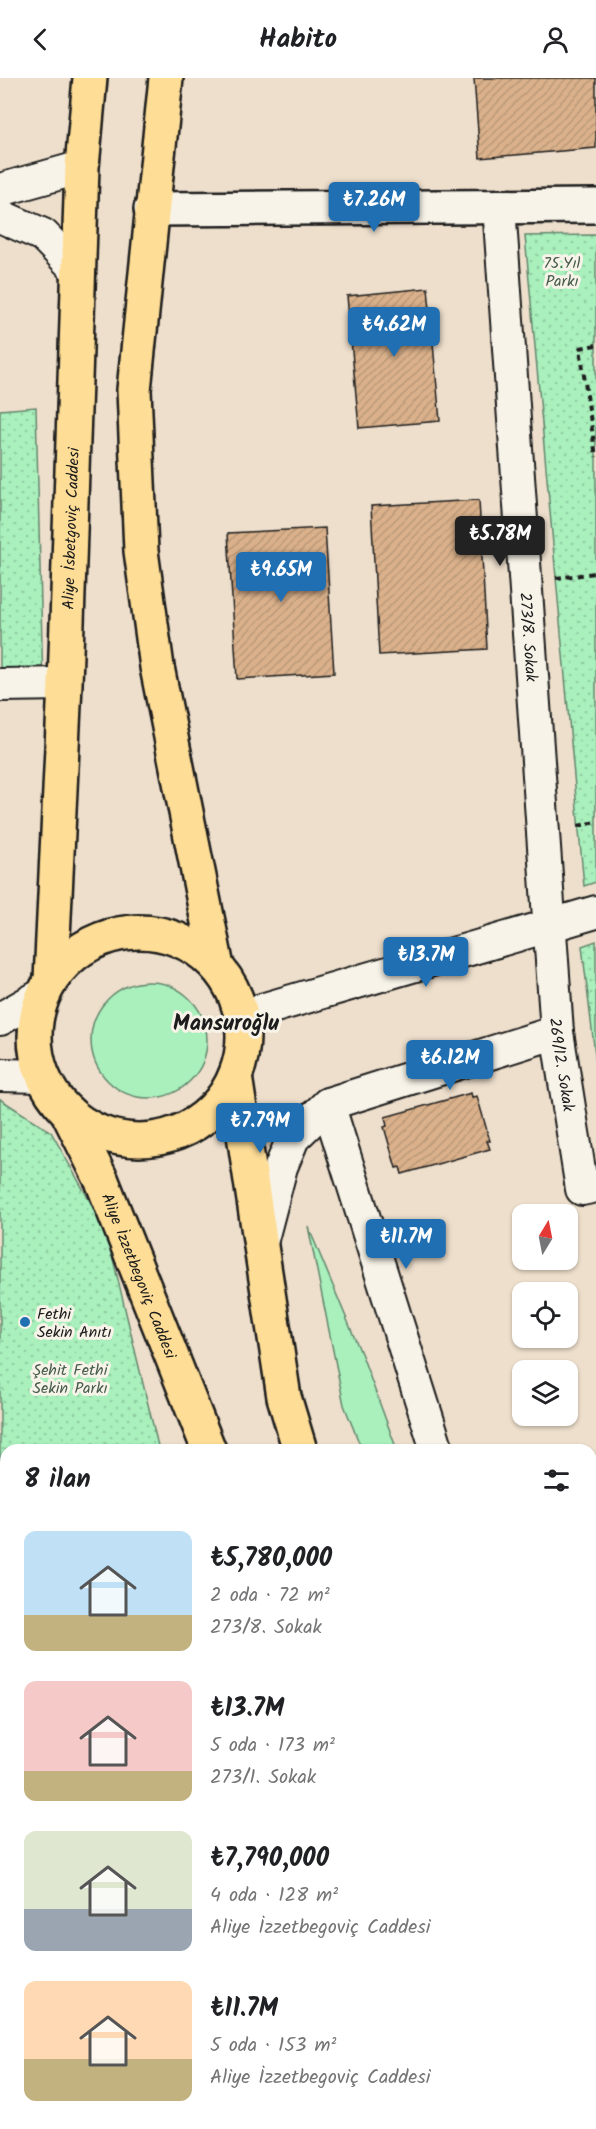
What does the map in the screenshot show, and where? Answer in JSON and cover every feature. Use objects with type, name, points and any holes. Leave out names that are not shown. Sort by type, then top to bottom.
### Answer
[{"type":"main road","name":"Aliye İsbetgoviç Caddesi","points":[[47,987],[65,684],[82,167],[90,78]]},
{"type":"main road","points":[[166,78],[134,390],[141,551],[157,667],[217,967]]},
{"type":"main road","points":[[138,932],[167,936],[194,947],[217,967],[232,990],[241,1016],[243,1047],[235,1076],[221,1100],[200,1120],[175,1134],[146,1139],[118,1137],[91,1128],[68,1111],[41,1076],[35,1047],[36,1019],[56,968],[82,948],[108,937],[138,932]]},
{"type":"main road","points":[[235,1076],[284,1397],[298,1444]]},
{"type":"main road","name":"Aliye İzzetbegoviç Caddesi","points":[[68,1111],[102,1180],[205,1444]]},
{"type":"main road","points":[[284,1397],[311,1444]]},
{"type":"street","points":[[0,190],[82,167]]},
{"type":"street","name":"273/8. Sokak","points":[[499,206],[550,925]]},
{"type":"street","points":[[151,209],[596,206]]},
{"type":"street","points":[[0,216],[42,235],[78,272]]},
{"type":"street","points":[[0,685],[65,684]]},
{"type":"street","points":[[241,1016],[596,912]]},
{"type":"street","name":"269/12. Sokak","points":[[550,925],[557,1032],[582,1189],[596,1186]]},
{"type":"street","points":[[0,1019],[47,987]]},
{"type":"street","points":[[261,1243],[281,1167],[293,1138],[328,1104],[557,1032]]},
{"type":"street","points":[[0,1075],[41,1076]]},
{"type":"street","points":[[328,1104],[435,1444]]},
{"type":"path","points":[[596,345],[580,348],[596,457]]},
{"type":"path","points":[[552,579],[596,573]]},
{"type":"path","points":[[578,826],[596,822]]},
{"type":"green space","name":"75.Yıl Parkı","points":[[596,235],[596,882],[584,886],[525,236]]},
{"type":"green space","points":[[36,407],[43,685],[0,685],[0,410]]},
{"type":"green space","points":[[596,941],[596,1063],[582,946]]},
{"type":"green space","points":[[149,982],[171,986],[190,999],[203,1018],[207,1040],[203,1062],[190,1081],[171,1094],[149,1098],[127,1094],[108,1081],[95,1062],[91,1040],[95,1018],[108,999],[127,986]]},
{"type":"green space","name":"Şehit Fethi Sekin Parkı","points":[[0,1099],[51,1132],[106,1230],[158,1444],[0,1444]]},
{"type":"green space","points":[[308,1226],[363,1358],[395,1444],[360,1444],[344,1405]]},
{"type":"building","points":[[474,78],[596,78],[596,148],[480,158]]},
{"type":"building","points":[[428,288],[440,421],[359,428],[347,296]]},
{"type":"building","points":[[479,500],[487,649],[379,655],[371,506]]},
{"type":"building","points":[[325,528],[334,673],[237,679],[228,533]]},
{"type":"building","points":[[471,1093],[472,1097],[477,1096],[490,1141],[487,1141],[490,1149],[402,1174],[400,1167],[396,1168],[384,1127],[387,1126],[385,1117]]},
{"type":"place","name":"Fethi Sekin Anıtı","points":[[25,1322]]},
{"type":"district","name":"Mansuroğlu","points":[[226,1022]]}]
